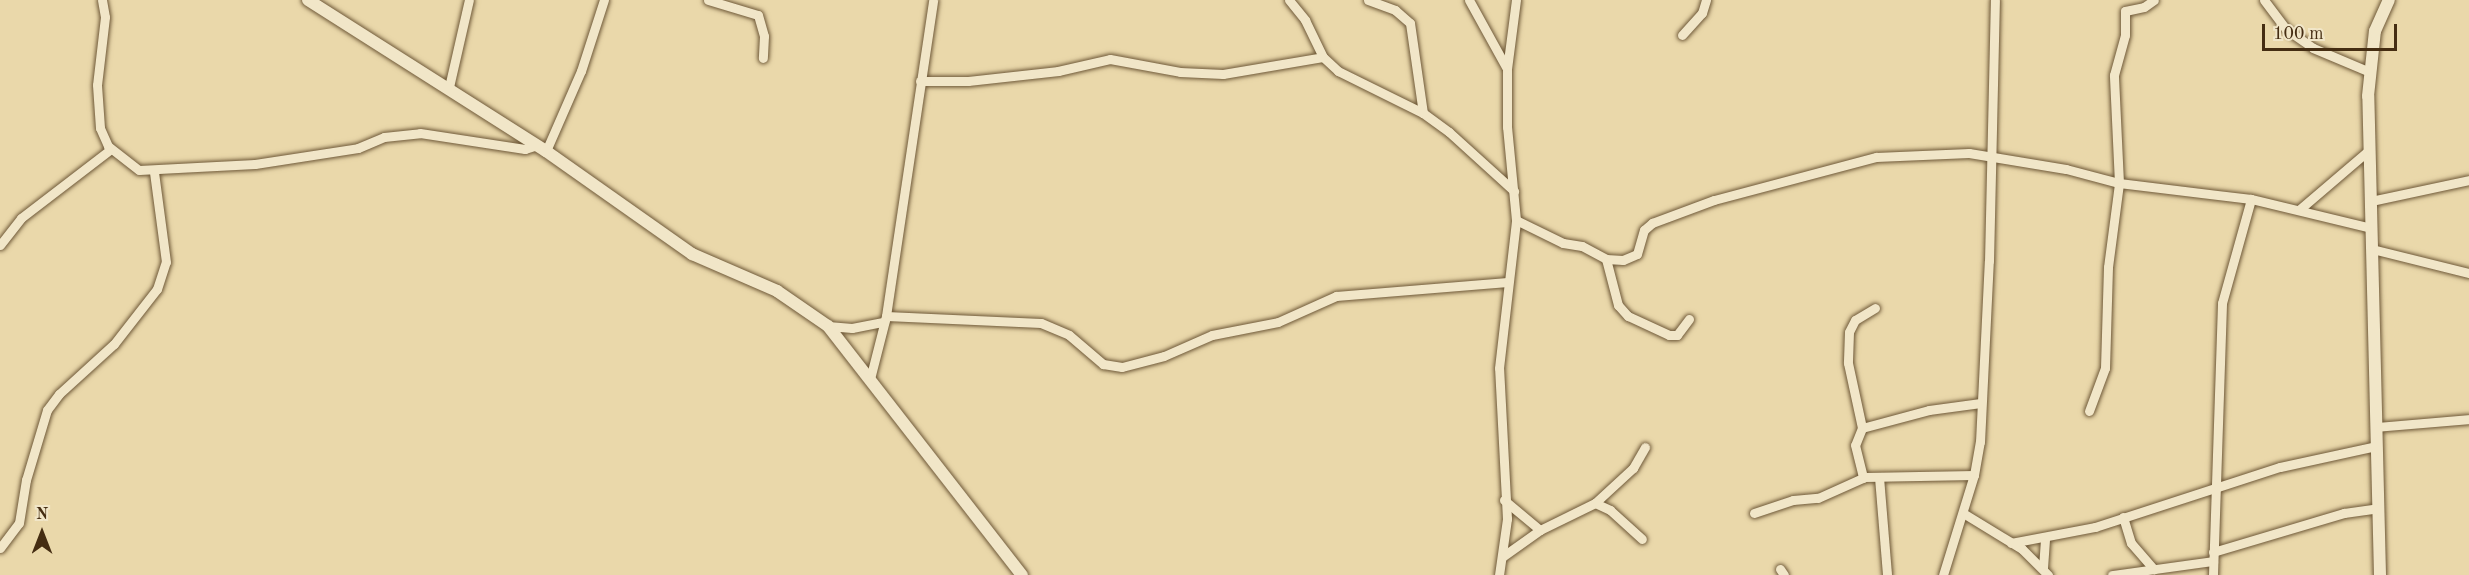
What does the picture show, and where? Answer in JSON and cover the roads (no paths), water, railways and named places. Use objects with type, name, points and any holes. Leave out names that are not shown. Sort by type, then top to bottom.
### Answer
[{"type":"street","points":[[102,0],[105,17],[98,85],[100,128],[111,149],[139,170],[154,172],[255,164],[358,148],[384,137],[420,133],[525,149],[542,148]]},
{"type":"street","points":[[308,0],[449,87],[542,148],[692,254],[777,291],[828,326],[1022,575]]},
{"type":"street","points":[[449,87],[469,0]]},
{"type":"street","points":[[542,148],[581,71],[604,0]]},
{"type":"street","points":[[708,0],[758,15],[764,36],[763,58]]},
{"type":"street","points":[[870,379],[885,319],[933,0]]},
{"type":"street","points":[[1289,0],[1305,20],[1323,57],[1338,71],[1423,113],[1449,132],[1514,191]]},
{"type":"street","points":[[1368,0],[1395,10],[1410,23],[1423,113]]},
{"type":"street","points":[[1469,0],[1507,69]]},
{"type":"street","points":[[1499,575],[1507,519],[1504,500],[1499,368],[1507,282],[1516,220],[1507,69],[1516,0]]},
{"type":"street","points":[[1682,35],[1702,13],[1706,0]]},
{"type":"street","points":[[1943,575],[1974,475],[1981,404],[1992,155],[1995,0]]},
{"type":"street","points":[[2089,411],[2105,368],[2109,244],[2120,183],[2114,75],[2126,35],[2124,14],[2154,0]]},
{"type":"street","points":[[2264,0],[2286,29],[2313,48],[2370,72]]},
{"type":"street","points":[[2380,575],[2369,150],[2370,72],[2375,31],[2389,0]]},
{"type":"street","points":[[920,81],[968,81],[1058,70],[1110,59],[1155,68],[1214,74],[1323,57]]},
{"type":"street","points":[[0,245],[21,218],[111,149]]},
{"type":"street","points":[[2300,210],[2369,150]]},
{"type":"street","points":[[1516,220],[1563,243],[1588,248],[1606,259],[1623,260],[1637,254],[1644,230],[1652,223],[1714,200],[1838,165],[1903,154],[1992,155],[2120,183],[2251,200],[2371,228]]},
{"type":"street","points":[[0,548],[19,523],[26,480],[47,410],[59,394],[114,344],[158,289],[166,262],[154,172]]},
{"type":"street","points":[[2371,201],[2469,180]]},
{"type":"street","points":[[2213,575],[2218,487],[2222,303],[2251,200]]},
{"type":"street","points":[[2372,249],[2469,273]]},
{"type":"street","points":[[1606,259],[1618,305],[1628,316],[1669,335],[1677,334],[1689,319]]},
{"type":"street","points":[[828,326],[852,328],[885,319],[1041,323],[1069,335],[1102,364],[1122,367],[1164,356],[1212,335],[1278,322],[1336,296],[1507,282]]},
{"type":"street","points":[[1863,478],[1855,445],[1862,428],[1848,363],[1849,332],[1855,320],[1875,308]]},
{"type":"street","points":[[1862,428],[1929,410],[1981,404]]},
{"type":"street","points":[[2376,427],[2469,419]]},
{"type":"street","points":[[2011,543],[2045,538],[2123,517],[2302,461],[2376,446]]},
{"type":"street","points":[[1502,557],[1540,530],[1595,503],[1633,468],[1645,447]]},
{"type":"street","points":[[1754,513],[1793,501],[1818,498],[1863,478],[1974,475]]},
{"type":"street","points":[[1879,477],[1887,575]]},
{"type":"street","points":[[1504,500],[1540,530]]},
{"type":"street","points":[[1595,503],[1610,510],[1642,539]]},
{"type":"street","points":[[2112,575],[2213,557],[2344,513],[2378,508]]},
{"type":"street","points":[[1963,513],[2011,543],[2045,572]]},
{"type":"street","points":[[2123,517],[2131,543],[2154,569]]},
{"type":"street","points":[[2045,538],[2045,572]]}]
